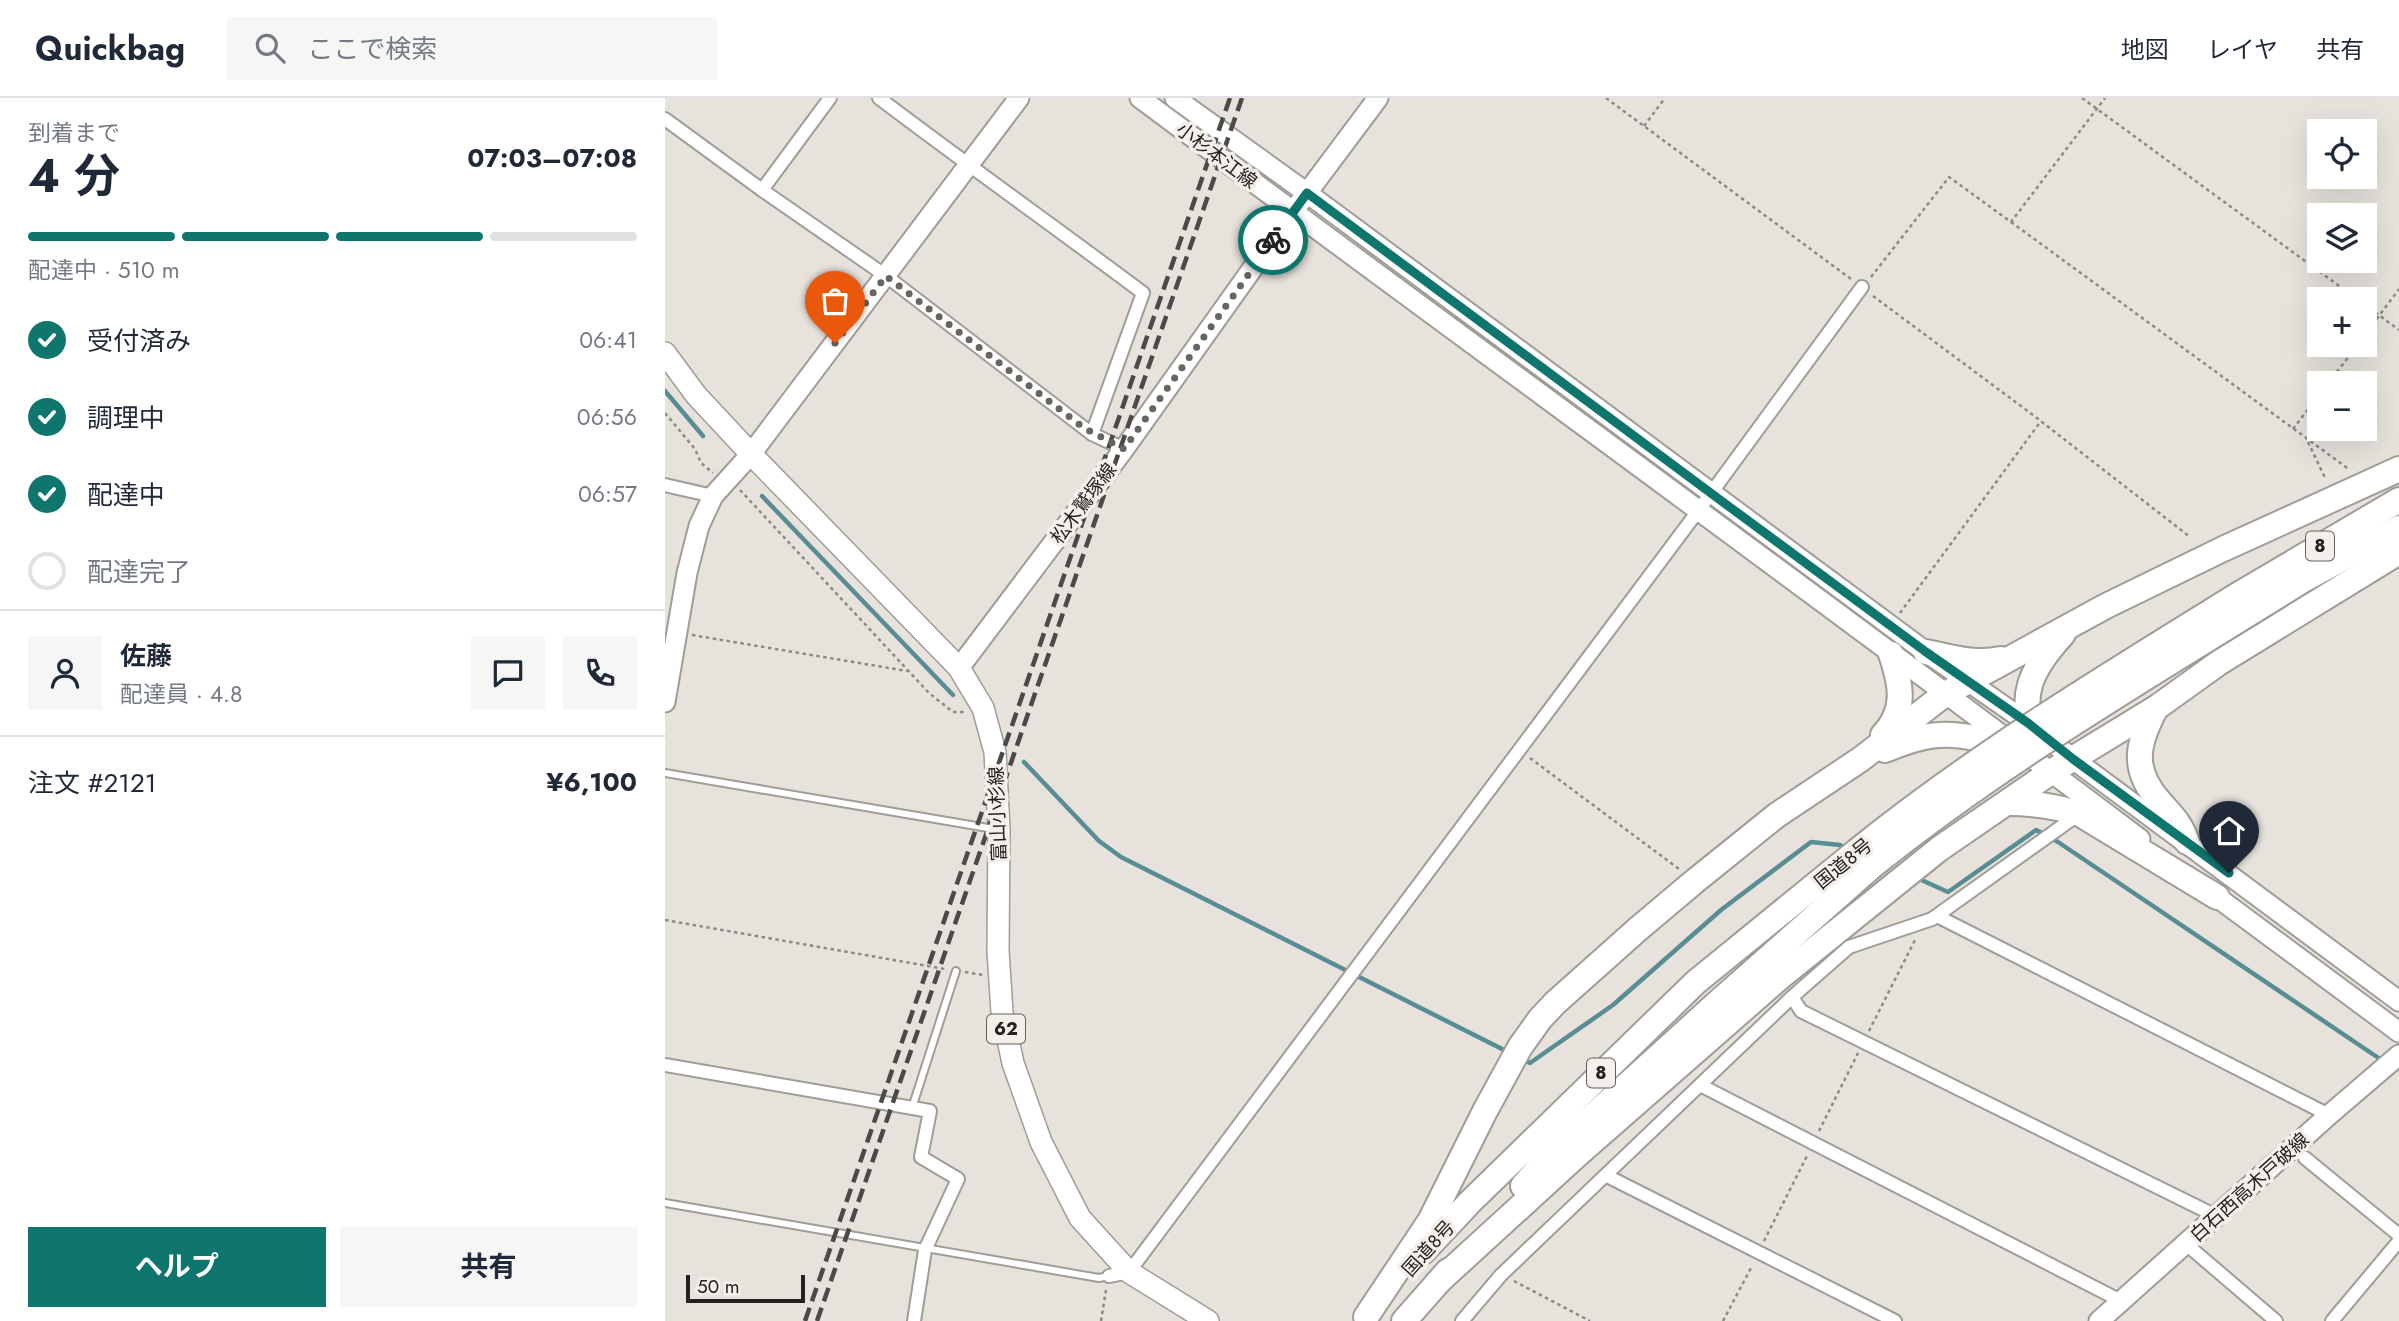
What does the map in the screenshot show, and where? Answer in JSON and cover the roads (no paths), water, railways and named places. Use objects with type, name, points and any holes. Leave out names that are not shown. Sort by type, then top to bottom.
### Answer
[{"type":"highway","points":[[1364,1319],[1430,1221],[1485,1111],[1520,1047],[1540,1019],[1695,881],[1777,815],[1861,759],[1945,694],[2072,623],[2223,549],[2399,469]]},
{"type":"highway","name":"国道8号","points":[[1364,1319],[1471,1201],[1686,991],[1864,859],[1920,828],[2399,500]]},
{"type":"highway","name":"国道8号","points":[[2247,602],[2303,580],[2399,528]]},
{"type":"highway","points":[[1438,1282],[1577,1155],[1779,978],[1939,849],[2051,772],[2156,708],[2220,662],[2399,552]]},
{"type":"highway","points":[[2051,772],[2028,723],[2028,701],[2032,676],[2044,654],[2072,623]]},
{"type":"highway","points":[[1926,652],[1977,662],[2012,657]]},
{"type":"highway","points":[[1861,759],[1892,725],[1899,706],[1900,681],[1891,654]]},
{"type":"highway","points":[[2156,708],[2143,732],[2139,756],[2143,779],[2157,799],[2181,824],[2187,842]]},
{"type":"highway","points":[[1861,759],[1915,738],[1940,734],[1977,739],[2024,751]]},
{"type":"highway","points":[[2008,803],[2055,806],[2080,814],[2217,897]]},
{"type":"highway","name":"国道8号","points":[[1404,1321],[1552,1153],[1725,995],[1864,859]]},
{"type":"main road","name":"富山小杉線","points":[[665,353],[697,394],[751,454],[959,668],[985,714],[995,752],[999,829],[998,951],[1002,1012],[1013,1063],[1041,1142],[1080,1217],[1119,1274],[1208,1321]]},
{"type":"street","points":[[762,190],[830,98]]},
{"type":"street","points":[[879,98],[1143,293],[1092,434]]},
{"type":"street","points":[[665,702],[687,573],[699,526],[722,486],[751,454],[1019,98]]},
{"type":"street","name":"小杉本江線","points":[[1140,98],[1292,213],[2024,751],[2399,1032]]},
{"type":"street","name":"小杉本江線","points":[[1175,98],[1926,652],[2028,723],[2399,1001]]},
{"type":"street","name":"松木鷲塚線","points":[[959,668],[1124,449],[1292,213],[1378,98]]},
{"type":"street","points":[[665,119],[886,276],[1092,434],[1124,449]]},
{"type":"street","points":[[1119,1274],[1518,751],[1862,287]]},
{"type":"street","points":[[665,485],[722,486]]},
{"type":"street","points":[[1462,1321],[1501,1275],[1792,996],[1849,947],[1931,919],[2080,814]]},
{"type":"street","points":[[1931,919],[2329,1115]]},
{"type":"street","points":[[1792,996],[1801,1011],[2216,1216]]},
{"type":"street","name":"白石西高木戸破線","points":[[2099,1321],[2399,1055]]},
{"type":"street","points":[[665,1065],[930,1111],[921,1157],[958,1179],[925,1250],[914,1321]]},
{"type":"street","points":[[1700,1085],[2121,1301]]},
{"type":"street","points":[[2305,1158],[2399,1235]]},
{"type":"street","points":[[1607,1176],[1895,1321]]},
{"type":"street","points":[[2332,1321],[2399,1241]]},
{"type":"street","points":[[2186,1244],[2276,1321]]},
{"type":"lane","points":[[665,772],[999,829]]},
{"type":"lane","points":[[912,1108],[956,971]]},
{"type":"lane","points":[[665,1203],[1099,1278],[1119,1274]]},
{"type":"waterway","points":[[665,391],[703,436]]},
{"type":"waterway","points":[[762,496],[953,695]]},
{"type":"waterway","points":[[1024,762],[1099,841],[1121,857],[1508,1052]]},
{"type":"waterway","points":[[1917,878],[1948,892],[2036,830],[2058,842],[2383,1061]]},
{"type":"waterway","points":[[1522,1059],[1530,1063],[1613,1005],[1721,910],[1811,842],[1840,845],[1847,849]]},
{"type":"railway","points":[[805,1321],[1230,98]]},
{"type":"railway","points":[[817,1321],[1242,98]]}]
